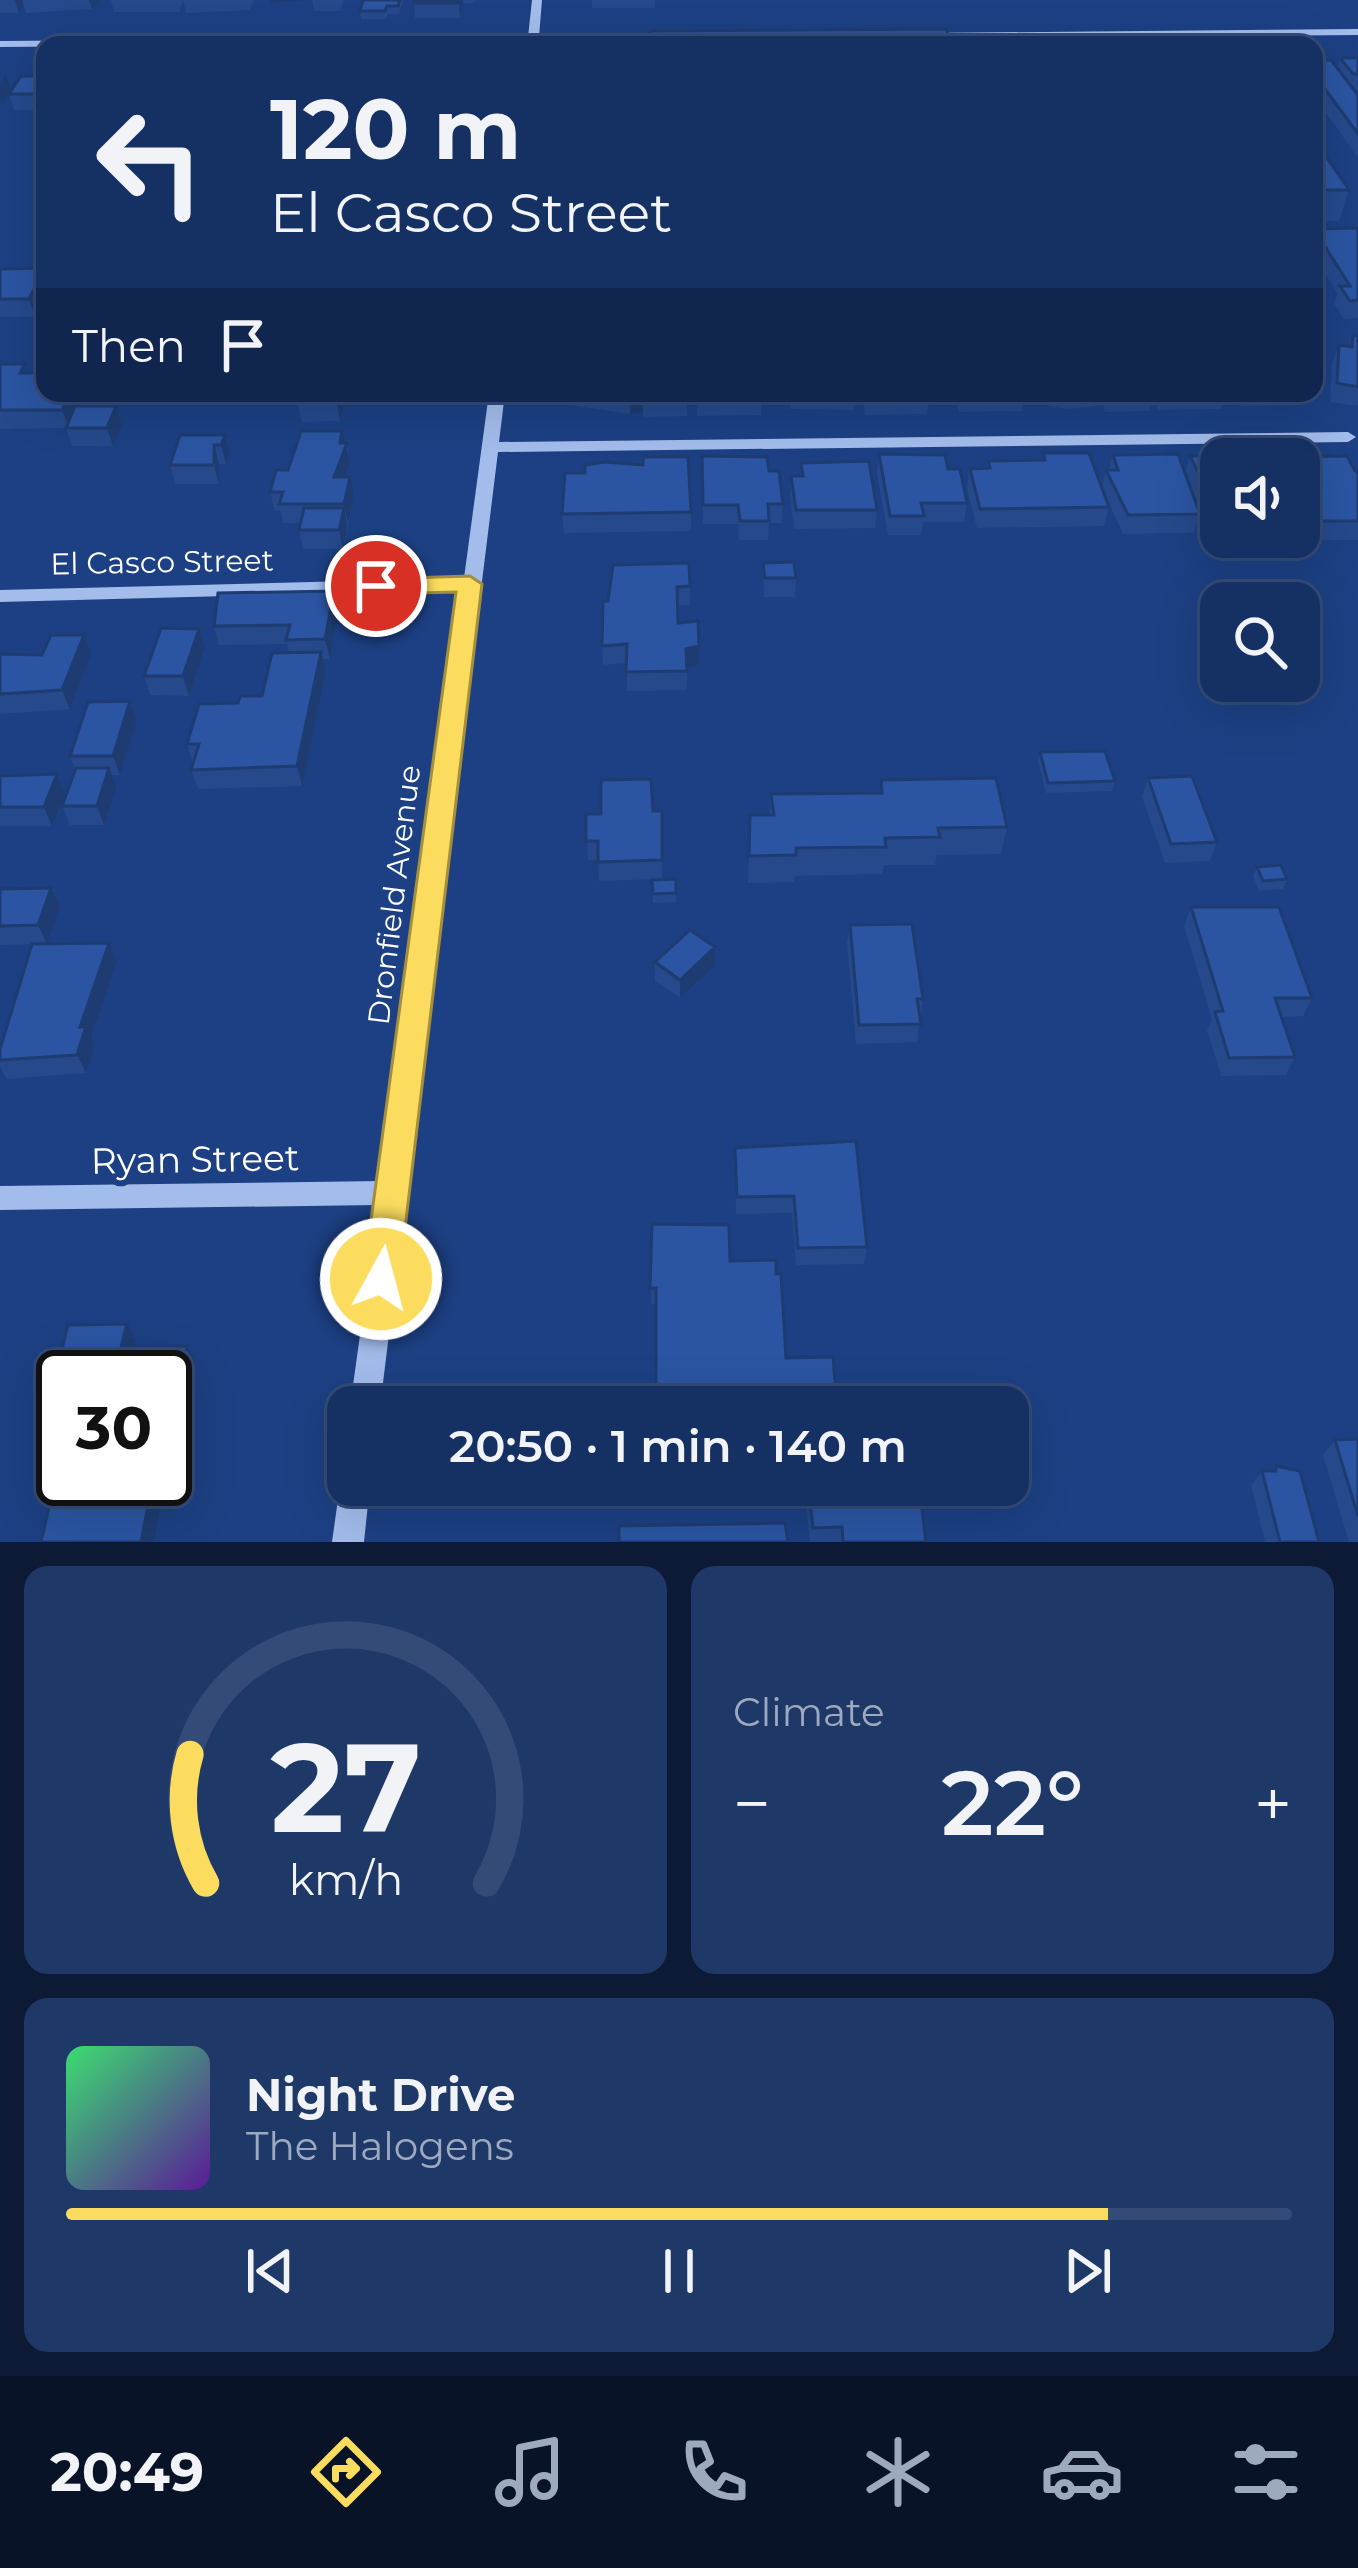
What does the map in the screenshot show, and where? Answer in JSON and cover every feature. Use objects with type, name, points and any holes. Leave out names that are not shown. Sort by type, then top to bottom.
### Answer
[{"type":"street","points":[[534,36],[537,0]]},
{"type":"street","points":[[914,36],[1358,32]]},
{"type":"street","points":[[0,44],[36,44]]},
{"type":"street","name":"Dronfield Avenue","points":[[368,1386],[496,402]]},
{"type":"street","points":[[491,447],[1348,437]]},
{"type":"street","name":"El Casco Street","points":[[0,596],[470,584]]},
{"type":"street","name":"Ryan Street","points":[[0,1198],[392,1193]]},
{"type":"street","points":[[348,1542],[352,1506]]},
{"type":"building","points":[[363,0],[400,0],[398,6],[387,6],[385,11],[360,11]]},
{"type":"building","points":[[414,0],[459,0],[414,3]]},
{"type":"building","points":[[946,29],[949,36],[651,36],[651,31]]},
{"type":"building","points":[[1340,58],[1358,58],[1358,74],[1353,74]]},
{"type":"building","points":[[1323,60],[1331,60],[1358,95],[1358,134],[1323,86]]},
{"type":"building","points":[[21,76],[36,76],[36,94],[9,94]]},
{"type":"building","points":[[1323,152],[1349,190],[1323,190]]},
{"type":"building","points":[[1358,228],[1358,300],[1350,301],[1340,286],[1350,286],[1323,243],[1323,229]]},
{"type":"building","points":[[36,268],[36,285],[29,299],[0,299],[0,269]]},
{"type":"building","points":[[1353,335],[1358,336],[1358,387],[1337,383],[1339,345],[1352,347]]},
{"type":"building","points":[[0,364],[25,364],[20,373],[36,373],[36,402],[66,402],[62,410],[0,410]]},
{"type":"building","points":[[75,406],[116,406],[107,428],[66,428]]},
{"type":"building","points":[[301,431],[342,431],[340,443],[347,443],[334,477],[350,477],[344,504],[279,504],[283,492],[270,492],[276,470],[288,470]]},
{"type":"building","points":[[180,435],[225,435],[221,445],[214,445],[214,465],[170,465]]},
{"type":"building","points":[[1043,453],[1089,453],[1109,507],[980,509],[970,469],[990,468],[988,461],[1045,460]]},
{"type":"building","points":[[879,454],[945,455],[948,469],[960,469],[967,503],[921,503],[924,516],[890,516]]},
{"type":"building","points":[[1178,454],[1200,514],[1128,515],[1106,470],[1118,470],[1113,455]]},
{"type":"building","points":[[702,456],[767,457],[769,471],[779,471],[783,504],[768,504],[769,521],[740,521],[738,505],[703,505]]},
{"type":"building","points":[[1190,456],[1200,456],[1200,476]]},
{"type":"building","points":[[1320,456],[1347,456],[1358,471],[1358,521],[1320,521]]},
{"type":"building","points":[[643,457],[688,457],[691,512],[562,514],[565,473],[585,473],[585,465],[605,462],[643,465]]},
{"type":"building","points":[[869,461],[877,510],[796,510],[791,476],[803,476],[801,463]]},
{"type":"building","points":[[304,508],[344,508],[339,530],[299,530]]},
{"type":"building","points":[[794,562],[796,578],[765,578],[763,563]]},
{"type":"building","points":[[689,563],[690,586],[677,587],[678,623],[698,621],[699,646],[686,649],[687,671],[626,672],[627,644],[602,646],[603,601],[608,601],[613,565]]},
{"type":"building","points":[[334,591],[325,639],[286,640],[290,625],[214,626],[218,593]]},
{"type":"building","points":[[161,628],[199,629],[183,676],[144,676]]},
{"type":"building","points":[[51,635],[84,635],[62,690],[0,694],[0,654],[42,655]]},
{"type":"building","points":[[321,652],[297,766],[191,770],[199,744],[187,744],[199,704],[238,703],[240,696],[262,696],[272,653]]},
{"type":"building","points":[[130,701],[113,756],[70,756],[88,702]]},
{"type":"building","points":[[1105,751],[1115,781],[1048,783],[1040,752]]},
{"type":"building","points":[[76,768],[109,768],[97,806],[62,806]]},
{"type":"building","points":[[57,774],[44,807],[0,807],[0,776]]},
{"type":"building","points":[[1192,776],[1217,842],[1171,844],[1148,778]]},
{"type":"building","points":[[996,778],[1007,827],[938,828],[940,837],[885,838],[886,847],[796,848],[796,855],[749,856],[750,815],[774,815],[771,794],[882,793],[881,780]]},
{"type":"building","points":[[651,779],[653,811],[662,811],[662,860],[598,862],[598,841],[586,841],[586,814],[601,814],[601,780]]},
{"type":"building","points":[[1281,865],[1287,879],[1263,881],[1257,867]]},
{"type":"building","points":[[676,879],[676,893],[653,894],[652,880]]},
{"type":"building","points":[[51,888],[38,925],[0,926],[0,889]]},
{"type":"building","points":[[1191,907],[1279,907],[1312,998],[1275,998],[1295,1057],[1229,1058],[1215,1012],[1223,1011]]},
{"type":"building","points":[[912,924],[923,999],[917,999],[921,1024],[859,1025],[850,925]]},
{"type":"building","points":[[690,930],[715,947],[680,980],[655,962]]},
{"type":"building","points":[[109,943],[80,1027],[86,1026],[77,1055],[0,1060],[32,944]]},
{"type":"building","points":[[856,1141],[867,1247],[798,1248],[794,1196],[737,1197],[735,1148]]},
{"type":"building","points":[[652,1224],[729,1225],[730,1261],[776,1260],[786,1358],[833,1357],[835,1386],[656,1386],[656,1288],[650,1288]]},
{"type":"building","points":[[127,1324],[121,1347],[187,1346],[186,1350],[62,1350],[68,1325]]},
{"type":"building","points":[[1358,1439],[1358,1516],[1335,1440]]},
{"type":"building","points":[[1276,1466],[1300,1471],[1319,1542],[1280,1542],[1262,1471],[1276,1471]]},
{"type":"building","points":[[49,1506],[148,1506],[141,1542],[41,1542]]},
{"type":"building","points":[[810,1506],[922,1506],[926,1542],[843,1542],[842,1527],[813,1528]]},
{"type":"building","points":[[785,1523],[788,1542],[619,1542],[619,1526]]},
{"type":"route","points":[[376,586],[470,584],[381,1279]]}]
